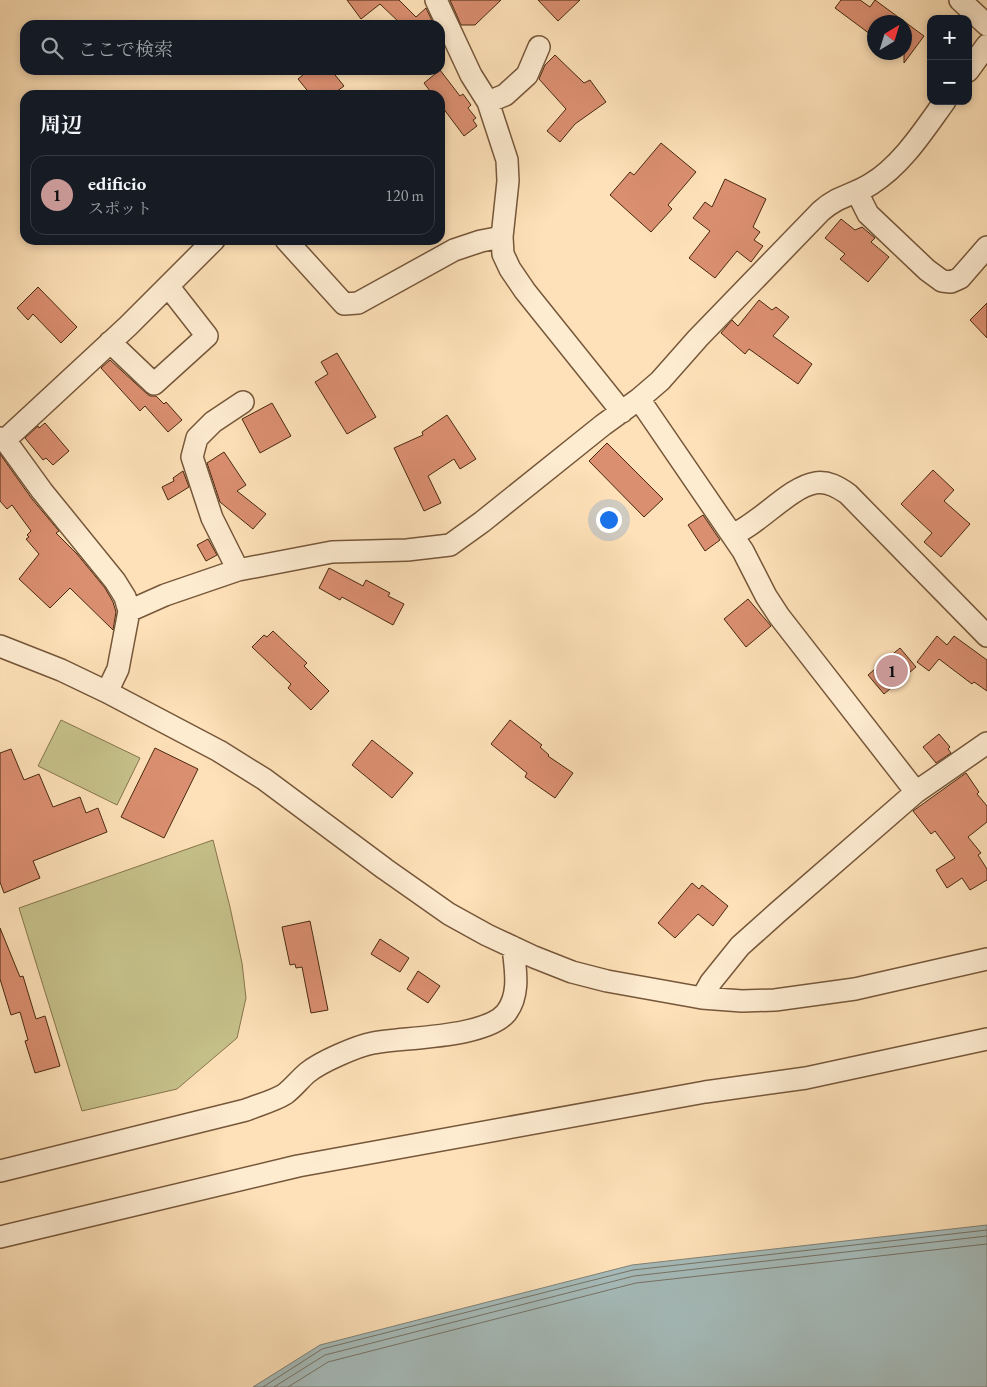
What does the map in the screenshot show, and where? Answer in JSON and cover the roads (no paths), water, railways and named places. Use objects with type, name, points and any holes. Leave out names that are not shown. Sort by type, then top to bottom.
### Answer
[{"type":"street","points":[[436,0],[471,75],[488,102],[506,160],[508,181],[502,237],[503,254],[510,270],[525,292],[622,412]]},
{"type":"street","points":[[960,0],[987,25]]},
{"type":"street","points":[[972,66],[987,45]]},
{"type":"street","points":[[488,102],[505,95],[527,75],[539,47]]},
{"type":"street","points":[[129,611],[165,595],[238,570],[332,552],[407,550],[450,545],[482,522],[603,425],[639,400],[660,381],[698,338],[821,211],[836,199],[857,192],[885,174],[922,133],[943,105]]},
{"type":"street","points":[[857,192],[868,214],[927,270],[942,281],[951,282],[960,278],[987,247]]},
{"type":"street","points":[[291,245],[344,304],[351,304],[358,303],[454,250],[481,241],[502,237]]},
{"type":"street","points":[[107,692],[118,669],[129,611],[125,597],[115,581],[2,439],[110,342],[209,245]]},
{"type":"street","points":[[110,342],[154,384],[207,336],[168,286]]},
{"type":"street","points":[[639,400],[743,551],[766,596],[779,616],[916,792]]},
{"type":"street","points":[[238,570],[212,518],[192,457],[197,438],[213,422],[242,402]]},
{"type":"street","points":[[732,536],[744,530],[797,491],[815,483],[837,486],[848,494],[987,636]]},
{"type":"street","points":[[0,646],[61,670],[107,692],[218,751],[264,779],[385,869],[450,914],[512,947],[572,972],[607,981],[702,998],[750,1000],[793,998],[856,989],[987,959]]},
{"type":"street","points":[[702,998],[711,982],[740,946],[916,792],[987,743]]},
{"type":"street","points":[[0,1171],[246,1110],[284,1094],[309,1072],[330,1059],[371,1043],[457,1033],[488,1025],[505,1013],[514,996],[516,974],[512,947]]},
{"type":"street","points":[[0,1237],[298,1166],[705,1092],[806,1078],[987,1039]]},
{"type":"water","points":[[987,1225],[987,1387],[253,1387],[320,1345],[632,1265]]},
{"type":"place","name":"edificio","points":[[892,671]]}]
